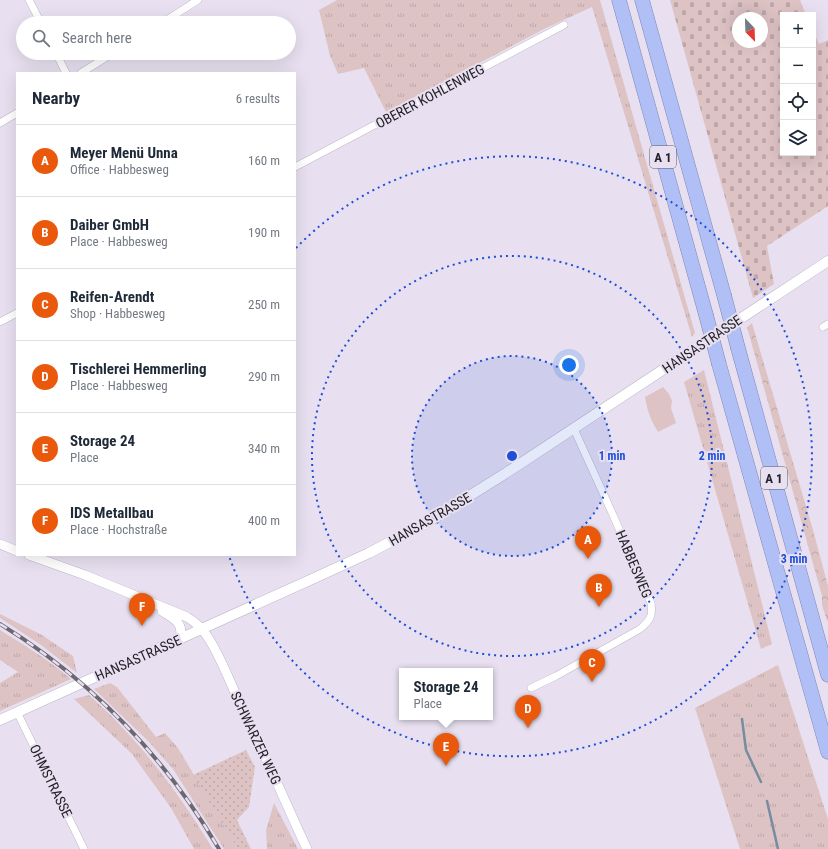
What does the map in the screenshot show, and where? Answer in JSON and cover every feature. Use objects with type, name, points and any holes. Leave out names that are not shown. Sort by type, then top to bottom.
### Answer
[{"type":"highway","name":"A 1","points":[[620,0],[719,364],[828,752]]},
{"type":"highway","name":"A 1","points":[[642,0],[827,673]]},
{"type":"main road","name":"HANSASTRASSE","points":[[0,720],[369,553],[426,523],[574,429],[828,261]]},
{"type":"street","points":[[29,0],[37,16]]},
{"type":"street","points":[[173,16],[198,0]]},
{"type":"street","name":"OBERER KOHLENWEG","points":[[296,166],[564,25]]},
{"type":"street","points":[[60,60],[66,72]]},
{"type":"street","points":[[83,72],[102,60]]},
{"type":"street","points":[[0,124],[16,114]]},
{"type":"street","points":[[0,322],[16,314]]},
{"type":"street","name":"HABBESWEG","points":[[531,688],[556,676],[640,629],[648,622],[652,613],[651,603],[574,429]]},
{"type":"street","points":[[0,544],[16,551]]},
{"type":"street","points":[[32,556],[150,601],[179,623],[182,631],[180,639]]},
{"type":"street","name":"SCHWARZER WEG","points":[[150,601],[194,621],[207,635],[264,753],[307,849]]},
{"type":"street","name":"OHMSTRASSE","points":[[17,712],[84,849]]},
{"type":"green space","points":[[337,0],[600,0],[695,333],[692,337],[592,7],[546,28],[386,112],[364,68],[338,74],[330,56],[319,10]]},
{"type":"green space","points":[[670,0],[800,0],[805,12],[780,12],[780,156],[816,156],[816,38],[819,44],[828,40],[828,206],[767,246],[774,284],[753,298]]},
{"type":"green space","points":[[752,323],[828,586],[827,621],[822,605],[822,596],[747,327]]},
{"type":"green space","points":[[704,370],[772,644],[761,649],[684,382]]},
{"type":"green space","points":[[663,387],[669,394],[672,401],[671,408],[676,423],[658,432],[653,424],[645,397]]},
{"type":"green space","points":[[0,614],[42,635],[73,656],[77,673],[41,645],[0,618]]},
{"type":"green space","points":[[0,630],[45,659],[71,679],[0,711],[0,683],[18,672],[0,660]]},
{"type":"green space","points":[[778,665],[828,819],[828,849],[740,849],[695,708]]},
{"type":"green space","points":[[110,683],[117,687],[156,737],[165,733],[178,748],[238,849],[224,849],[173,769],[148,741],[94,689]]},
{"type":"green space","points":[[89,695],[125,730],[157,767],[186,807],[213,849],[194,849],[171,808],[132,754],[74,699]]},
{"type":"green space","points":[[246,750],[255,767],[249,807],[237,820],[251,849],[238,849],[193,775]]},
{"type":"green space","points":[[274,803],[298,849],[267,849],[266,830]]},
{"type":"waterway","points":[[742,719],[746,750],[761,782]]},
{"type":"waterway","points":[[767,801],[778,849]]},
{"type":"railway","points":[[0,624],[65,670],[123,723],[150,752],[175,783],[198,815],[219,849]]},
{"type":"place","name":"Meyer Menü Unna","points":[[588,559]]},
{"type":"place","name":"Daiber GmbH","points":[[599,607]]},
{"type":"place","name":"IDS Metallbau","points":[[142,626]]},
{"type":"place","name":"Reifen-Arendt","points":[[592,682]]},
{"type":"place","name":"Tischlerei Hemmerling","points":[[528,728]]},
{"type":"place","name":"Storage 24","points":[[446,766]]}]
